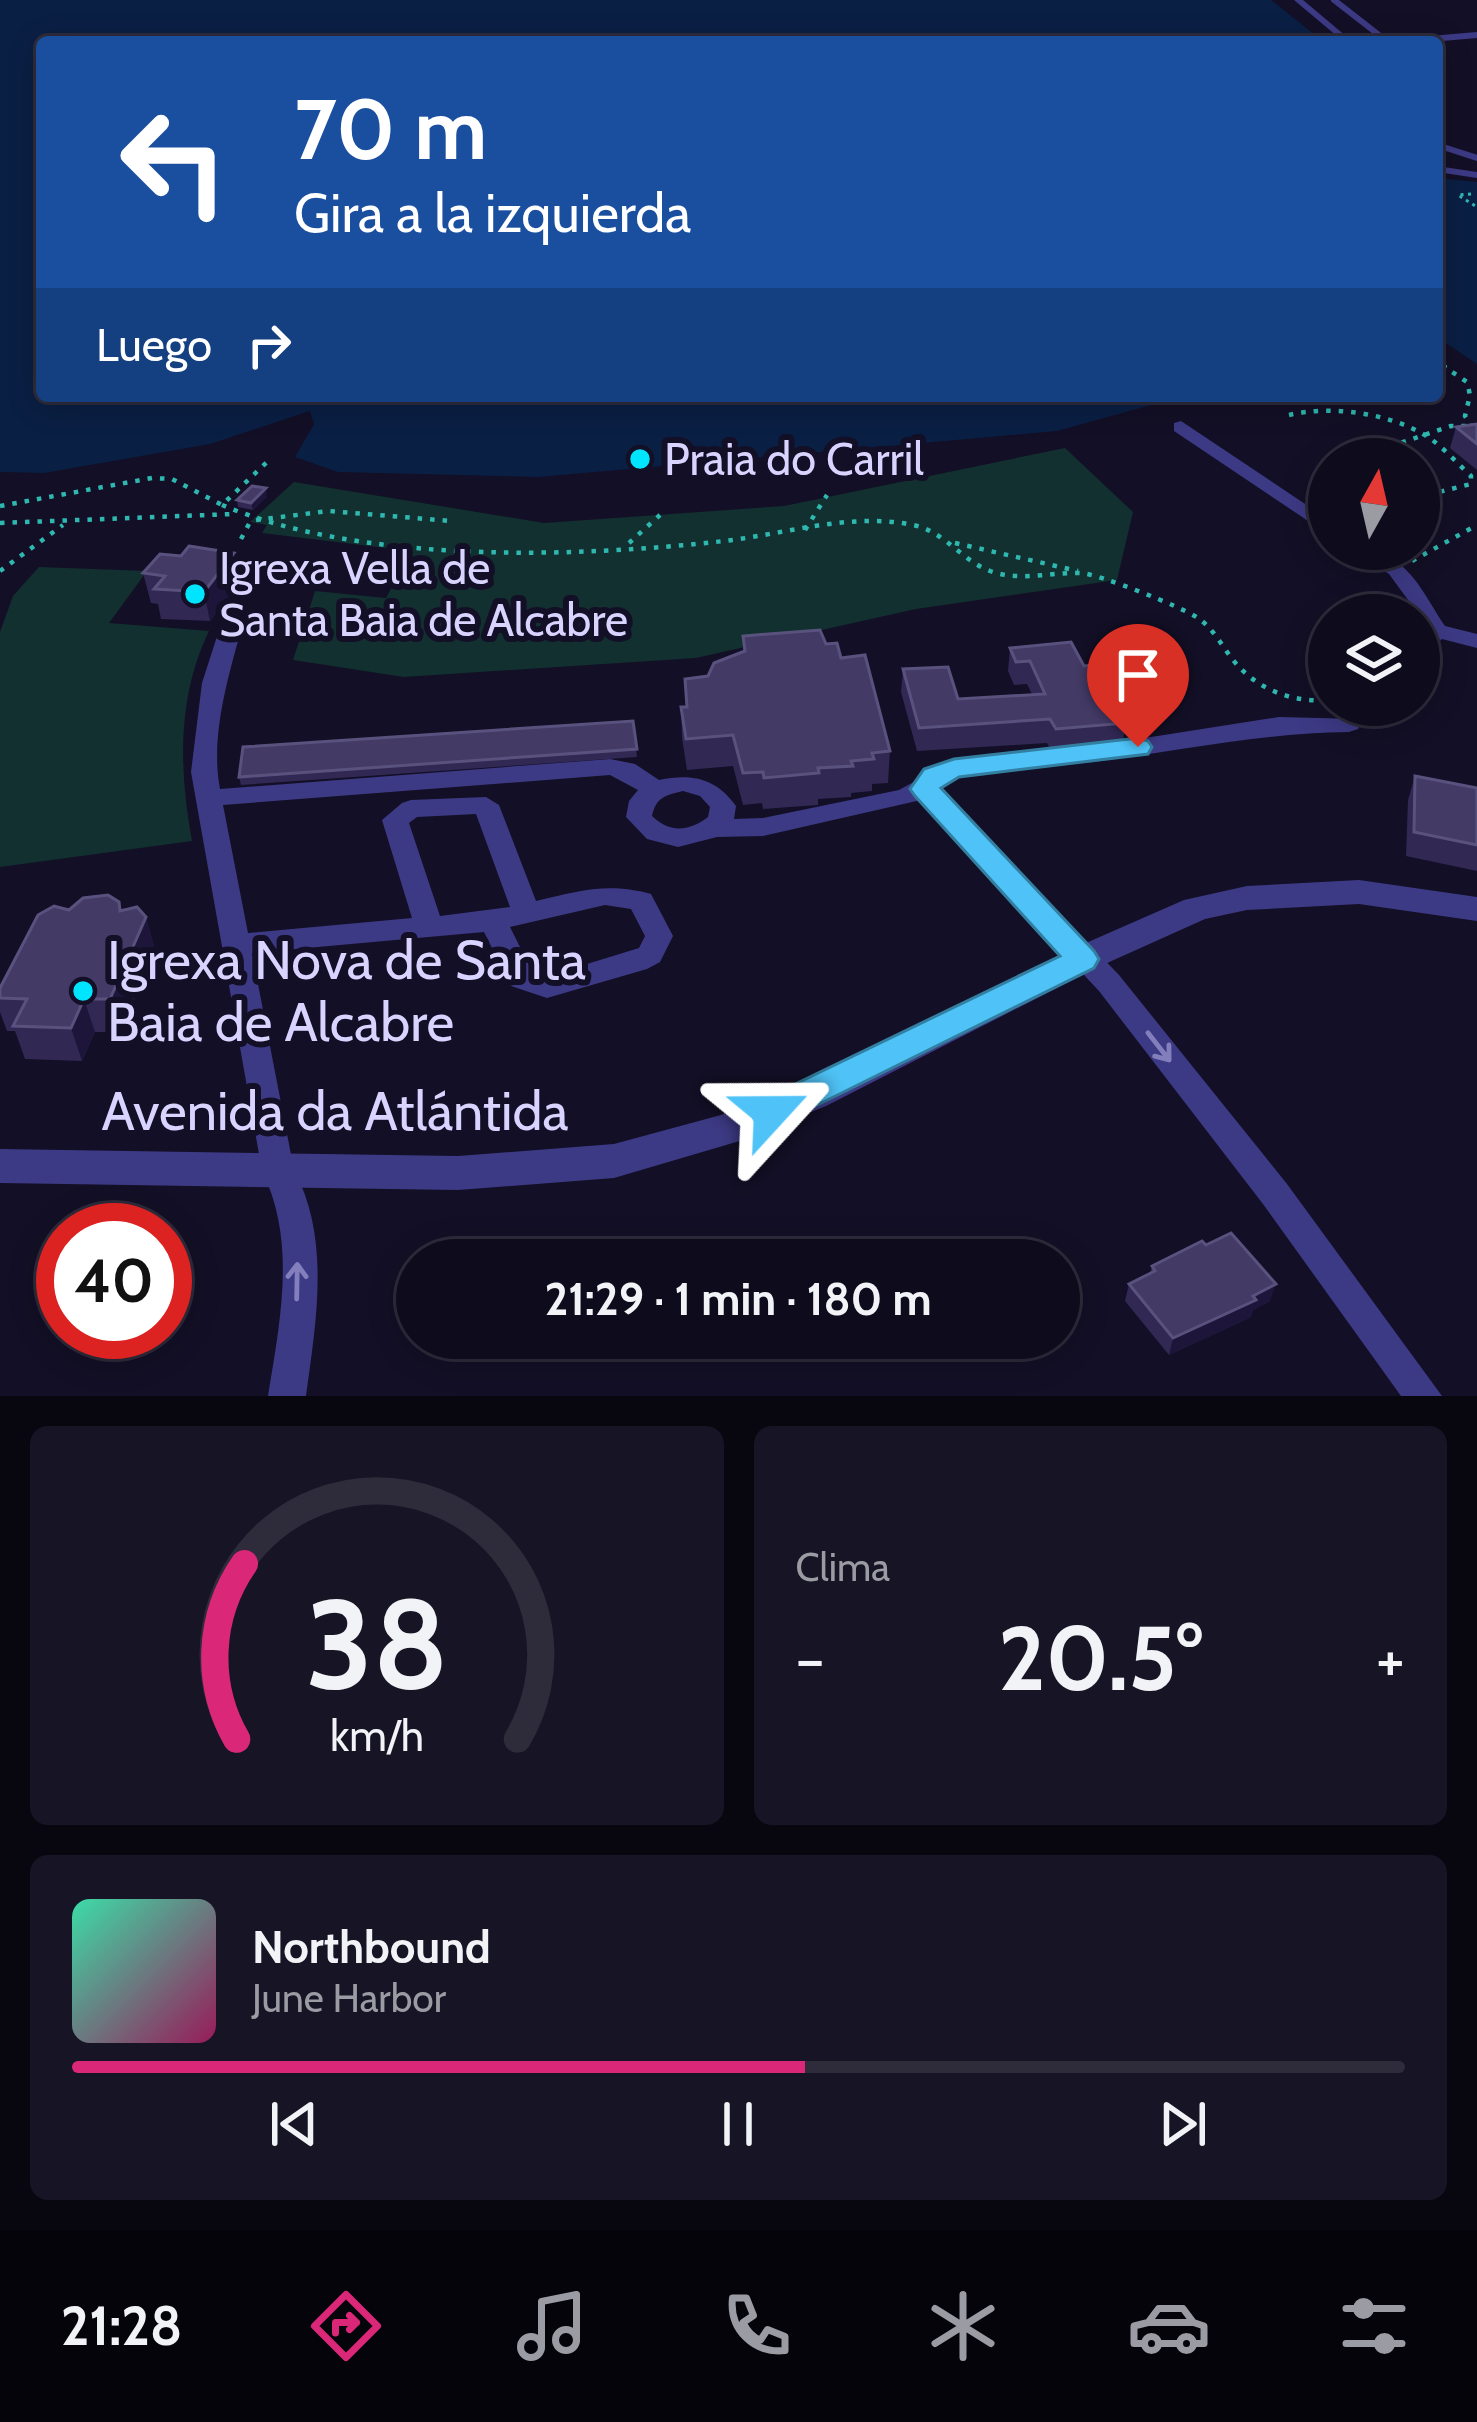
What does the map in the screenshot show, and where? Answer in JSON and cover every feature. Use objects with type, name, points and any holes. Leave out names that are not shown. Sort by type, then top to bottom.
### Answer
[{"type":"street","points":[[1298,0],[1342,36]]},
{"type":"street","points":[[1443,170],[1477,175]]},
{"type":"street","points":[[1181,428],[1308,515]]},
{"type":"street","points":[[1397,570],[1408,594]]},
{"type":"street","points":[[231,627],[210,713],[204,772],[278,1172],[296,1204],[298,1282],[287,1396]]},
{"type":"street","points":[[1440,639],[1477,641]]},
{"type":"street","points":[[714,828],[723,806],[709,790],[683,783],[655,789],[639,809],[643,824],[651,831],[681,838],[714,828],[763,827],[907,797],[925,789],[934,776],[954,768],[1308,725]]},
{"type":"street","points":[[208,798],[610,766],[626,770],[655,789]]},
{"type":"street","points":[[925,789],[1109,983],[1276,1194],[1423,1396]]},
{"type":"street","points":[[430,926],[395,820],[411,808],[486,805],[526,914]]},
{"type":"street","name":"Avenida da Atlántida","points":[[0,1166],[510,1172],[662,1151],[729,1130],[812,1095],[1083,959],[1196,909],[1247,898],[1359,892],[1477,909]]},
{"type":"street","points":[[236,944],[493,921],[619,894],[641,901],[659,936],[650,955],[637,962],[547,987],[521,978],[493,921]]},
{"type":"lane","points":[[1334,0],[1384,36]]},
{"type":"lane","points":[[1443,38],[1477,35]]},
{"type":"lane","points":[[1443,147],[1477,158]]},
{"type":"path","points":[[1477,193],[1458,195],[1477,207]]},
{"type":"path","points":[[1443,365],[1459,372],[1471,385],[1474,397],[1466,416],[1477,435]]},
{"type":"path","points":[[1289,415],[1306,408],[1333,410],[1428,438]]},
{"type":"path","points":[[1419,438],[1477,426]]},
{"type":"path","points":[[1440,448],[1471,476],[1471,484],[1440,492]]},
{"type":"path","points":[[222,505],[268,461]]},
{"type":"path","points":[[0,506],[152,478],[172,479],[250,522],[422,546],[690,544],[899,524],[929,530],[976,565],[1017,578],[1084,573]]},
{"type":"path","points":[[805,530],[826,494]]},
{"type":"path","points":[[241,539],[250,522],[277,514],[338,511],[451,521]]},
{"type":"path","points":[[0,524],[236,514]]},
{"type":"path","points":[[626,545],[660,515]]},
{"type":"path","points":[[0,571],[64,524]]},
{"type":"path","points":[[1440,546],[1477,525]]},
{"type":"path","points":[[949,542],[1136,589],[1199,619],[1239,668],[1265,686],[1289,698],[1308,699]]},
{"type":"green space","points":[[1065,448],[1133,512],[1117,580],[916,609],[696,658],[404,677],[293,660],[315,591],[386,598],[411,551],[262,533],[267,525],[250,522],[294,482],[544,523],[784,506]]},
{"type":"green space","points":[[39,567],[147,571],[109,623],[209,631],[186,708],[183,761],[192,841],[0,867],[0,632],[13,596]]},
{"type":"water","points":[[0,0],[1271,0],[1316,36],[36,36],[36,402],[1162,402],[1057,431],[538,477],[338,472],[295,457],[314,424],[310,411],[210,444],[44,473],[0,472]]},
{"type":"water","points":[[1443,179],[1477,182],[1477,364],[1443,341]]},
{"type":"building","points":[[1477,424],[1477,444],[1456,427]]},
{"type":"building","points":[[252,486],[266,488],[251,503],[237,500]]},
{"type":"building","points":[[189,546],[234,553],[204,592],[154,589],[165,576],[143,573],[160,554],[181,556]]},
{"type":"building","points":[[820,630],[826,644],[837,643],[841,658],[865,655],[890,751],[872,753],[874,759],[851,761],[853,766],[764,778],[763,772],[743,773],[733,735],[686,739],[681,707],[687,707],[685,679],[708,676],[714,663],[745,651],[743,636]]},
{"type":"building","points":[[1071,642],[1084,666],[1103,664],[1126,723],[1056,729],[1050,719],[919,728],[903,669],[948,667],[958,699],[1045,694],[1030,661],[1016,662],[1010,648]]},
{"type":"building","points":[[633,721],[637,749],[239,777],[243,747]]},
{"type":"building","points":[[1415,776],[1477,788],[1477,845],[1414,832]]},
{"type":"building","points":[[108,895],[119,902],[120,911],[137,907],[146,917],[110,999],[84,999],[71,1028],[13,1026],[27,999],[0,998],[0,988],[38,915],[54,906],[69,910],[83,898]]},
{"type":"building","points":[[1231,1233],[1276,1284],[1253,1296],[1256,1300],[1173,1338],[1129,1284],[1155,1271],[1152,1266],[1202,1241],[1206,1245]]},
{"type":"place","name":"Praia do Carril","points":[[640,459]]},
{"type":"place","name":"Igrexa Vella de Santa Baia de Alcabre","points":[[195,594]]},
{"type":"place","name":"Igrexa Nova de Santa Baia de Alcabre","points":[[83,991]]},
{"type":"route","points":[[771,1112],[1083,959],[925,789],[934,776],[954,768],[1138,747]]}]
